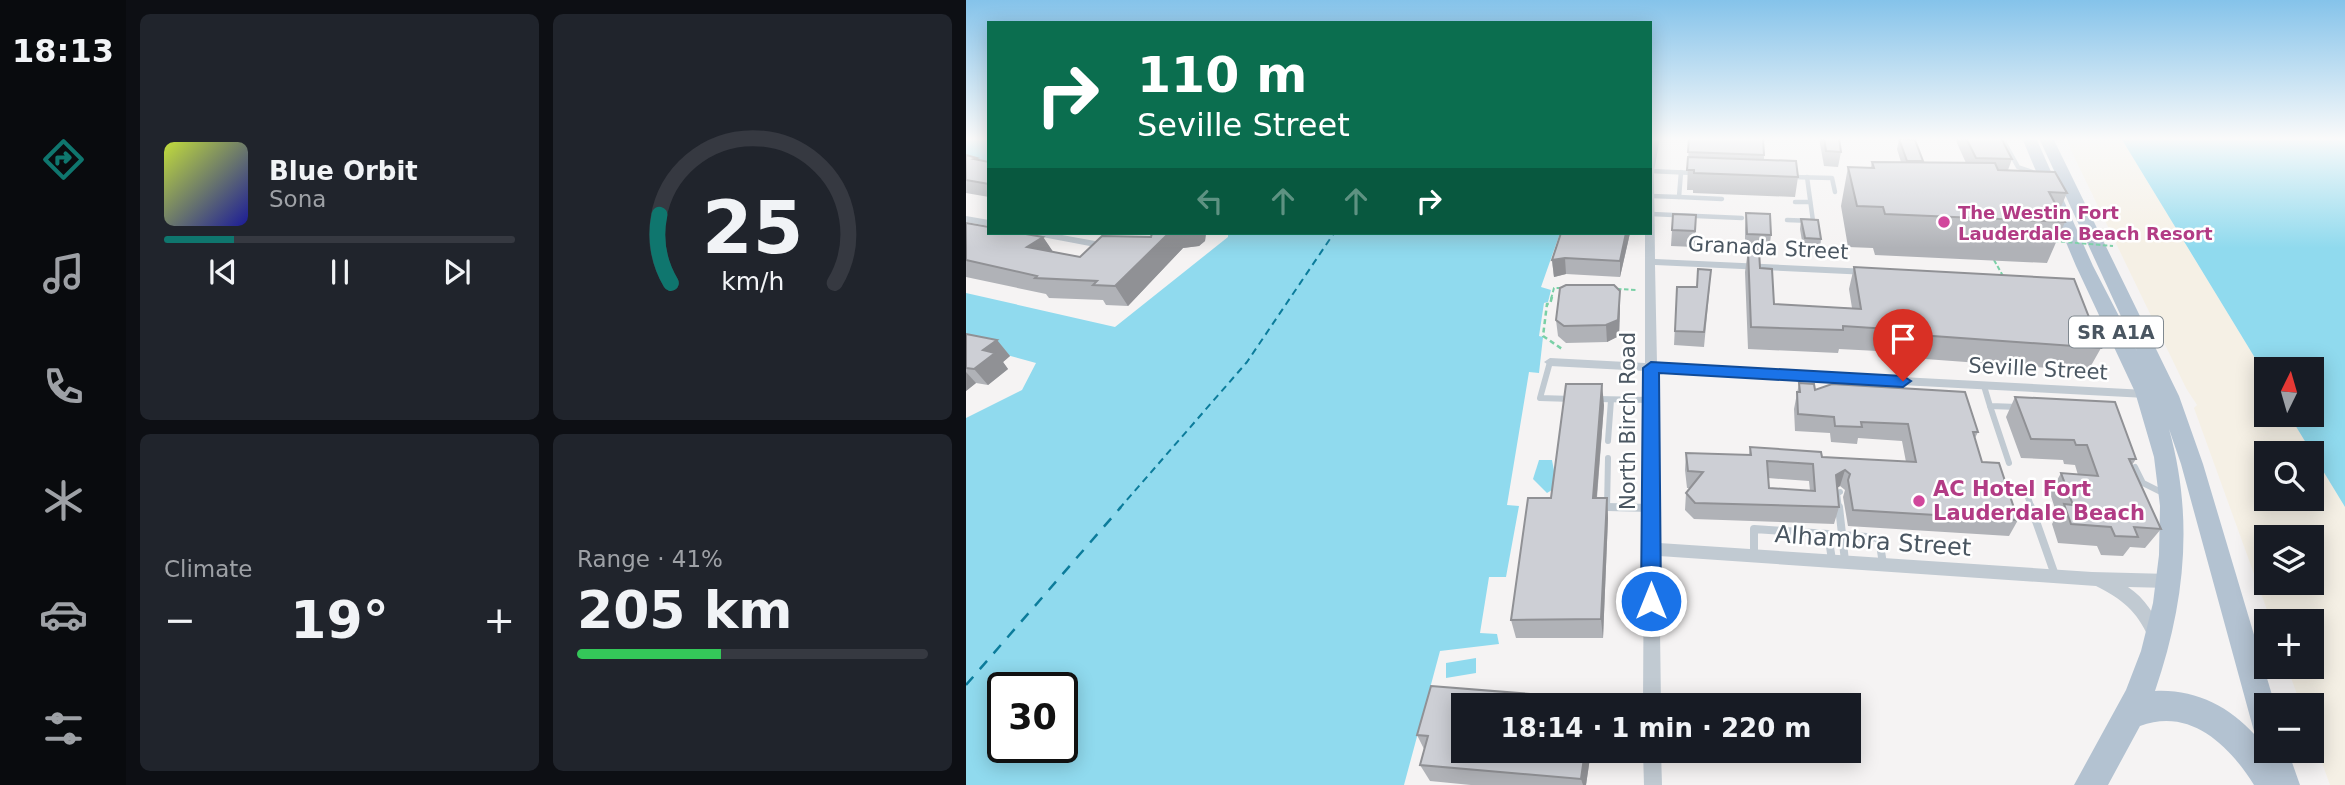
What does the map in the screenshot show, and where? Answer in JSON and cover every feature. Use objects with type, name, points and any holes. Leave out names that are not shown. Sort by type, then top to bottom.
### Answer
[{"type":"main road","name":"SR A1A","points":[[2052,175],[2057,200],[2085,282],[2146,394],[2167,468],[2174,534],[2170,581],[2158,644],[2116,745],[2091,785]]},
{"type":"main road","name":"SR A1A","points":[[2046,176],[2168,396],[2192,464],[2257,693]]},
{"type":"main road","points":[[2130,715],[2156,706],[2175,706],[2213,719],[2248,749],[2272,785]]},
{"type":"main road","points":[[2277,763],[2284,785]]},
{"type":"street","points":[[966,219],[987,223]]},
{"type":"street","points":[[1048,235],[1095,244]]},
{"type":"street","name":"North Birch Road","points":[[1651,235],[1652,693]]},
{"type":"street","name":"Granada Street","points":[[1651,262],[1885,272]]},
{"type":"street","name":"Seville Street","points":[[1550,362],[2146,394]]},
{"type":"street","name":"Alhambra Street","points":[[1651,549],[2092,579],[2170,581]]},
{"type":"street","name":"Alhambra Street","points":[[2092,579],[2107,583],[2132,599],[2149,621],[2158,644]]},
{"type":"street","points":[[1652,763],[1653,785]]},
{"type":"lane","points":[[1679,197],[1681,175]]},
{"type":"lane","points":[[2042,175],[2046,176]]},
{"type":"lane","points":[[1781,176],[1832,178],[1835,192]]},
{"type":"lane","points":[[1787,220],[1813,221],[1807,177]]},
{"type":"lane","points":[[1652,196],[1722,199]]},
{"type":"lane","points":[[1795,202],[1810,202]]},
{"type":"lane","points":[[1652,214],[1742,218]]},
{"type":"lane","points":[[1550,362],[1540,398],[1576,399]]},
{"type":"lane","points":[[1984,386],[2009,463]]},
{"type":"lane","points":[[1587,399],[1651,400]]},
{"type":"lane","points":[[1608,441],[1611,400]]},
{"type":"lane","points":[[1990,406],[2031,407]]},
{"type":"lane","points":[[1608,458],[1607,508],[1651,508]]},
{"type":"lane","points":[[2135,467],[2143,483],[2171,497]]},
{"type":"lane","points":[[2024,486],[2055,575]]},
{"type":"lane","points":[[1839,561],[1842,535],[1837,493],[1840,492]]},
{"type":"lane","points":[[1876,528],[1884,564]]},
{"type":"lane","points":[[1754,556],[1754,529],[1828,534],[1839,561]]},
{"type":"lane","points":[[1842,535],[1878,538]]},
{"type":"path","points":[[2048,241],[2113,246]]},
{"type":"path","points":[[1994,260],[2004,279]]},
{"type":"path","points":[[1565,351],[1543,336],[1547,304],[1550,304],[1554,288],[1568,288]]},
{"type":"path","points":[[1609,289],[1636,290]]},
{"type":"sand","points":[[2083,175],[2143,175],[2254,357],[2254,427],[2296,427],[2305,441],[2254,441],[2254,511],[2324,511],[2324,472],[2345,507],[2345,785],[2330,785],[2322,763],[2324,693],[2297,693],[2291,679],[2324,679],[2324,609],[2267,609],[2262,595],[2324,595],[2324,525],[2254,525],[2254,574],[2194,408],[2197,405],[2186,388]]},
{"type":"water","points":[[2143,175],[2345,175],[2345,507],[2324,472],[2324,441],[2305,441],[2296,427],[2324,427],[2324,357],[2254,357]]},
{"type":"water","points":[[1228,235],[1559,235],[1541,287],[1551,290],[1548,302],[1544,303],[1539,336],[1543,337],[1539,373],[1529,372],[1507,505],[1519,506],[1506,577],[1489,577],[1480,633],[1497,634],[1499,644],[1440,651],[1404,785],[966,785],[966,418],[1022,390],[1036,363],[966,344],[966,293],[1115,327]]},
{"type":"water","points":[[1539,460],[1552,460],[1557,487],[1547,493],[1533,479]]},
{"type":"water","points":[[1476,658],[1476,673],[1446,678],[1446,663]]},
{"type":"building","points":[[966,175],[987,175],[987,184],[966,180]]},
{"type":"building","points":[[1736,175],[1798,175],[1798,177]]},
{"type":"building","points":[[1850,175],[2057,175],[2067,193],[2049,192],[2065,222],[1885,214],[1883,207],[1857,206]]},
{"type":"building","points":[[1746,213],[1770,214],[1771,235],[1747,234]]},
{"type":"building","points":[[1673,214],[1696,215],[1695,231],[1672,230]]},
{"type":"building","points":[[1801,219],[1818,220],[1821,239],[1805,238]]},
{"type":"building","points":[[966,223],[987,227],[987,235],[1043,237],[1027,247],[1080,257],[1102,236],[1167,235],[1115,286],[1093,285],[1097,281],[1035,278],[1037,276],[966,260]]},
{"type":"building","points":[[1560,235],[1626,235],[1620,261],[1565,258],[1552,260]]},
{"type":"building","points":[[1748,250],[1759,250],[1760,268],[1772,269],[1774,304],[1861,309],[1854,267],[2074,279],[2101,348],[1905,334],[1904,330],[1843,326],[1843,330],[1751,327]]},
{"type":"building","points":[[1698,269],[1711,270],[1704,332],[1675,331],[1677,287],[1697,287]]},
{"type":"building","points":[[1566,285],[1614,285],[1620,291],[1618,320],[1606,325],[1564,326],[1556,320],[1560,288]]},
{"type":"building","points":[[966,334],[997,340],[983,350],[995,353],[974,369],[966,368]]},
{"type":"building","points":[[1799,383],[1814,384],[1815,390],[1832,384],[1965,392],[1978,432],[1973,432],[1982,462],[1999,463],[2018,520],[1853,510],[1848,480],[1850,474],[1845,470],[1836,475],[1839,507],[1695,503],[1686,493],[1703,472],[1688,471],[1686,453],[1751,455],[1750,447],[1821,452],[1822,457],[1916,462],[1908,424],[1861,422],[1862,427],[1835,426],[1834,417],[1798,414],[1797,392],[1800,392]],"holes":[[[1767,461],[1813,464],[1815,491],[1769,488]]]},
{"type":"building","points":[[1566,384],[1602,384],[1593,498],[1607,498],[1601,619],[1511,620],[1528,498],[1551,498]]},
{"type":"building","points":[[2015,397],[2115,402],[2136,459],[2129,459],[2161,529],[2134,527],[2138,537],[2115,536],[2111,527],[2071,524],[2064,504],[2073,505],[2061,473],[2098,476],[2087,445],[2076,445],[2074,440],[2031,439]]},
{"type":"building","points":[[1431,686],[1518,693],[1451,693],[1451,763],[1583,763],[1581,779],[1420,765],[1428,736],[1417,735]]},
{"type":"ferry route","points":[[1119,509],[1247,362],[1333,235]]},
{"type":"ferry route","points":[[966,685],[1121,507]]},
{"type":"place","name":"The Westin Fort Lauderdale Beach Resort","points":[[1944,222]]},
{"type":"place","name":"AC Hotel Fort Lauderdale Beach","points":[[1919,501]]},
{"type":"route","points":[[1651,601],[1651,368],[1903,381]]}]
